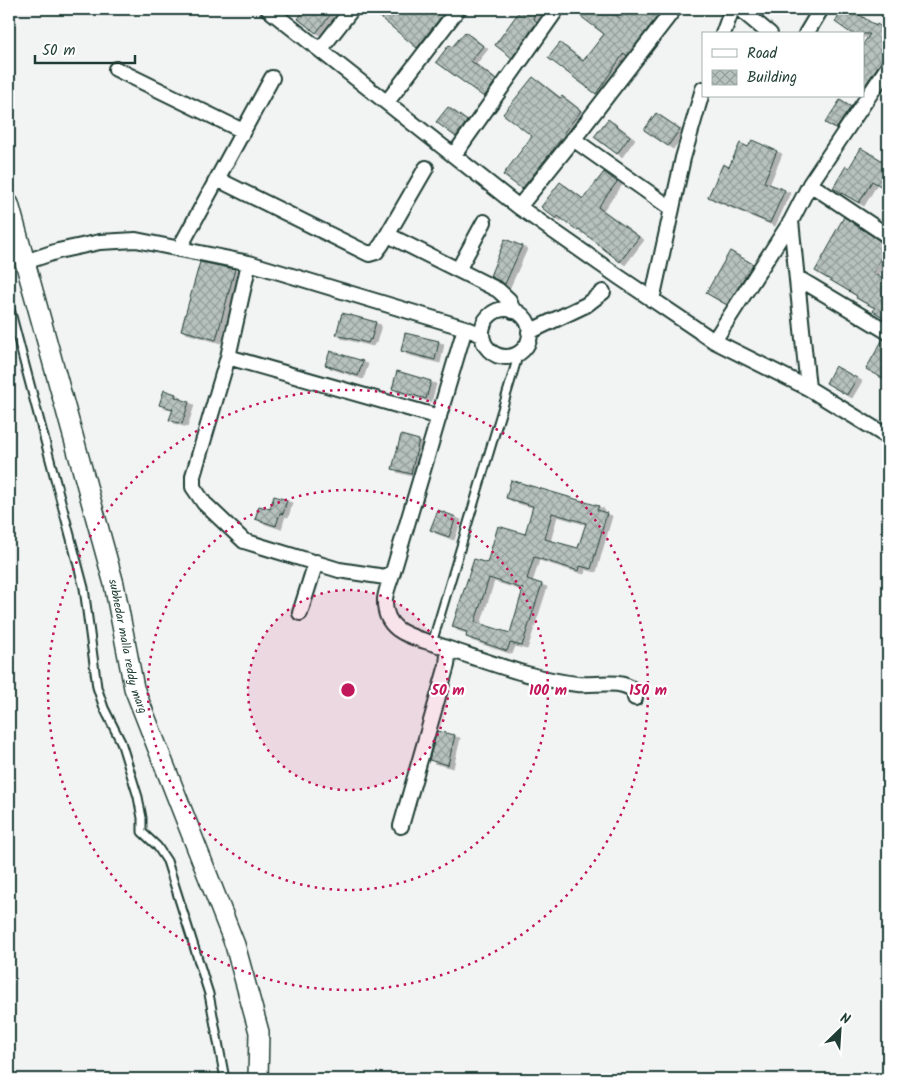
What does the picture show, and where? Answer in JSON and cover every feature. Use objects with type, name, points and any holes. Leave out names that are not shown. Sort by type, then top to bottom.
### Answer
[{"type":"main road","name":"subhedar malla reddy marg","points":[[9,204],[114,584],[134,688],[235,944],[259,1032],[258,1079]]},
{"type":"street","points":[[268,9],[519,207],[652,300],[714,341],[808,388],[888,437]]},
{"type":"street","points":[[320,50],[352,9]]},
{"type":"street","points":[[387,102],[458,9]]},
{"type":"street","points":[[454,155],[557,9]]},
{"type":"street","points":[[519,207],[674,9]]},
{"type":"street","points":[[724,32],[732,9]]},
{"type":"street","points":[[740,9],[768,32]]},
{"type":"street","points":[[807,32],[821,9]]},
{"type":"street","points":[[714,341],[791,220],[810,184],[888,67]]},
{"type":"street","points":[[116,69],[244,131]]},
{"type":"street","points":[[180,249],[272,78]]},
{"type":"street","points":[[652,300],[683,158],[702,92]]},
{"type":"street","points":[[856,98],[864,104]]},
{"type":"street","points":[[573,139],[672,209]]},
{"type":"street","points":[[217,179],[369,254],[376,252],[388,235],[426,168]]},
{"type":"street","points":[[810,184],[888,235]]},
{"type":"street","points":[[791,220],[808,388]]},
{"type":"street","points":[[458,270],[484,222]]},
{"type":"street","points":[[388,235],[504,295],[509,300],[513,311]]},
{"type":"street","points":[[25,262],[58,251],[100,242],[136,240],[250,263],[466,328],[482,335]]},
{"type":"street","points":[[250,263],[228,357],[193,476],[193,487],[204,504],[244,541],[339,570],[385,576],[393,572]]},
{"type":"street","points":[[798,278],[888,332]]},
{"type":"street","points":[[529,332],[586,304],[603,292]]},
{"type":"street","points":[[498,310],[513,311],[525,320],[529,332],[528,341],[525,348],[511,357],[495,355],[488,350],[484,343],[482,327],[486,319],[498,310]]},
{"type":"street","points":[[466,328],[385,597],[389,620],[399,631],[414,638],[544,679],[580,684],[627,686],[634,691],[635,698]]},
{"type":"street","points":[[228,357],[439,417]]},
{"type":"street","points":[[300,613],[316,562]]},
{"type":"street","points":[[401,826],[447,665],[448,655],[446,648]]},
{"type":"lane","points":[[9,305],[84,588],[97,687],[104,708],[121,742],[138,798],[142,818],[142,832],[157,846],[167,861],[209,994],[225,1079]]},
{"type":"lane","points":[[432,643],[519,353]]},
{"type":"building","points":[[305,9],[335,9],[316,33],[298,19]]},
{"type":"building","points":[[370,9],[401,9],[407,14],[411,9],[447,9],[417,48]]},
{"type":"building","points":[[521,9],[540,9],[533,18],[537,22],[512,58],[495,45]]},
{"type":"building","points":[[584,9],[608,9],[620,18],[628,9],[663,9],[627,56],[624,53],[596,94],[548,58],[560,43],[583,61],[604,34],[579,15]]},
{"type":"building","points":[[844,9],[851,9],[876,26],[877,24],[888,31],[888,58],[881,62],[864,87],[864,43],[870,34],[849,32],[835,22]]},
{"type":"building","points":[[465,32],[483,46],[471,61],[496,80],[484,97],[436,62],[449,45],[452,47]]},
{"type":"building","points":[[533,77],[560,98],[562,96],[581,111],[522,189],[503,175],[532,136],[503,114]]},
{"type":"building","points":[[840,100],[851,107],[836,129],[825,123]]},
{"type":"building","points":[[448,107],[467,121],[456,137],[436,122]]},
{"type":"building","points":[[656,113],[680,129],[668,146],[644,130]]},
{"type":"building","points":[[608,119],[630,136],[617,154],[594,137]]},
{"type":"building","points":[[752,140],[777,151],[764,182],[785,190],[770,223],[708,197],[723,164],[729,167],[740,143],[748,147]]},
{"type":"building","points":[[861,148],[888,164],[888,190],[872,181],[859,203],[833,188],[846,166],[849,168]]},
{"type":"building","points":[[604,172],[617,182],[598,207],[639,237],[620,262],[579,229],[578,231],[558,216],[556,219],[541,207],[560,182],[583,199]]},
{"type":"building","points":[[844,217],[888,245],[873,273],[888,282],[888,320],[873,311],[875,308],[815,271]]},
{"type":"building","points":[[505,239],[522,246],[505,284],[490,276]]},
{"type":"building","points":[[730,251],[753,264],[727,305],[706,293]]},
{"type":"building","points":[[200,262],[235,269],[216,340],[181,330]]},
{"type":"building","points":[[342,313],[376,322],[371,340],[368,343],[336,335]]},
{"type":"building","points":[[405,333],[439,341],[435,360],[401,351]]},
{"type":"building","points":[[883,339],[888,341],[888,368],[882,378],[866,369]]},
{"type":"building","points":[[330,351],[363,361],[358,376],[325,365]]},
{"type":"building","points":[[835,366],[857,378],[847,395],[826,383]]},
{"type":"building","points":[[397,371],[431,381],[426,399],[392,389]]},
{"type":"building","points":[[164,390],[176,394],[175,397],[189,402],[182,424],[169,420],[173,409],[159,405]]},
{"type":"building","points":[[401,435],[419,440],[411,474],[392,469]]},
{"type":"building","points":[[511,480],[599,506],[597,510],[607,513],[591,569],[580,566],[579,571],[534,557],[527,579],[542,584],[522,646],[510,643],[507,651],[466,637],[467,632],[452,627],[474,559],[487,563],[498,526],[525,534],[533,506],[506,498]],"holes":[[[552,513],[586,523],[578,548],[545,539]],[[489,578],[523,589],[510,633],[475,622]]]},
{"type":"building","points":[[274,496],[287,500],[283,514],[280,513],[276,526],[255,519],[259,506],[270,509]]},
{"type":"building","points":[[438,510],[456,517],[449,537],[430,530]]},
{"type":"building","points":[[437,731],[455,735],[448,765],[429,760]]}]
